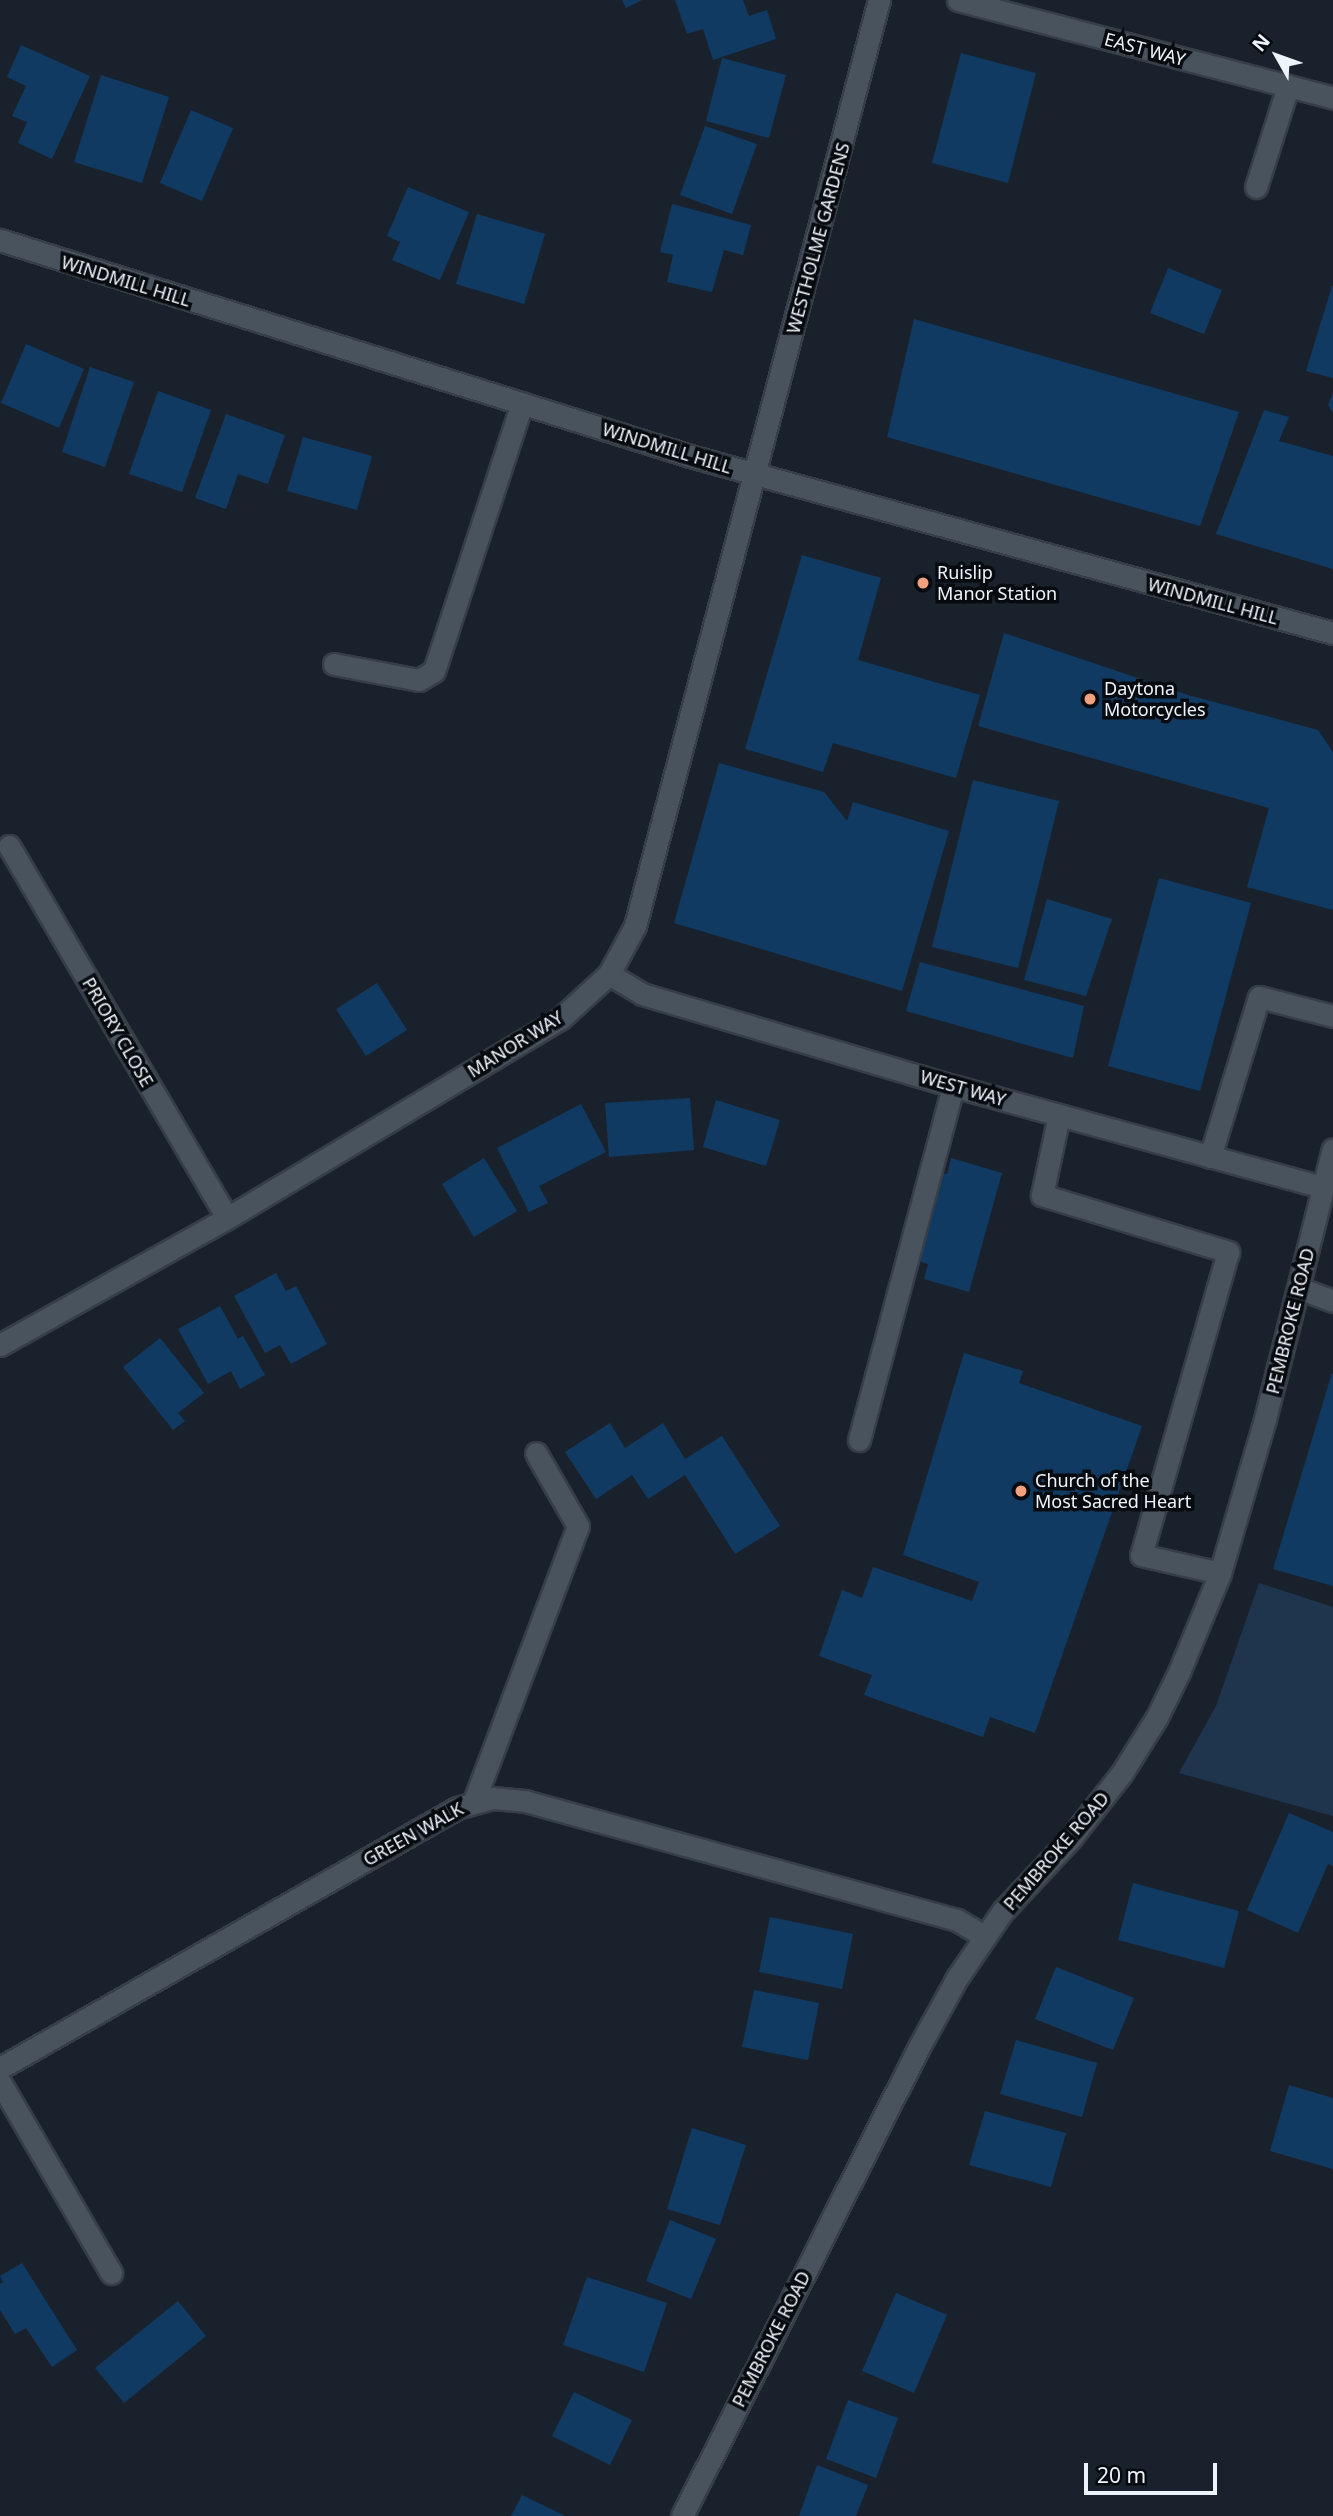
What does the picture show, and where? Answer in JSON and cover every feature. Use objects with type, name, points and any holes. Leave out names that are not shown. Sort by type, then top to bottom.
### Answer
[{"type":"street","name":"WESTHOLME GARDENS","points":[[755,475],[879,0]]},
{"type":"street","name":"EAST WAY","points":[[958,0],[1333,98]]},
{"type":"street","points":[[1256,187],[1288,86]]},
{"type":"street","name":"WINDMILL HILL","points":[[2,242],[755,475],[1333,633]]},
{"type":"street","points":[[334,664],[419,680],[434,671],[522,403]]},
{"type":"street","name":"MANOR WAY","points":[[0,1345],[227,1218],[560,1019],[609,974],[635,926],[755,475]]},
{"type":"street","name":"PRIORY CLOSE","points":[[9,846],[227,1218]]},
{"type":"street","name":"WEST WAY","points":[[609,974],[642,994],[953,1086],[1323,1187]]},
{"type":"street","points":[[1210,1157],[1259,997],[1333,1016]]},
{"type":"street","points":[[859,1440],[953,1086]]},
{"type":"street","points":[[1059,1115],[1042,1195],[1228,1252],[1141,1555],[1220,1573]]},
{"type":"street","name":"PEMBROKE ROAD","points":[[682,2516],[919,2047],[984,1936],[1002,1912],[1098,1805],[1135,1754],[1179,1672],[1220,1573],[1299,1289],[1333,1149]]},
{"type":"street","points":[[1299,1289],[1333,1301]]},
{"type":"street","points":[[474,1801],[578,1526],[536,1453]]},
{"type":"street","name":"GREEN WALK","points":[[0,2068],[457,1808],[492,1798],[525,1801],[957,1920],[984,1936]]},
{"type":"street","points":[[0,2082],[111,2273]]},
{"type":"shaded area","points":[[1259,1583],[1333,1607],[1333,1816],[1179,1773],[1216,1706]]},
{"type":"building","points":[[622,0],[642,0],[626,8]]},
{"type":"building","points":[[675,0],[743,0],[749,16],[767,10],[776,39],[713,60],[703,29],[687,34]]},
{"type":"building","points":[[21,45],[90,76],[52,159],[18,143],[27,122],[12,116],[26,86],[7,77]]},
{"type":"building","points":[[961,53],[1036,73],[1008,183],[932,163]]},
{"type":"building","points":[[722,58],[786,75],[769,138],[706,121]]},
{"type":"building","points":[[101,75],[169,97],[142,183],[74,162]]},
{"type":"building","points":[[191,110],[233,128],[202,201],[160,183]]},
{"type":"building","points":[[705,126],[757,144],[732,214],[680,195]]},
{"type":"building","points":[[408,187],[469,212],[440,280],[392,260],[400,242],[387,236]]},
{"type":"building","points":[[672,204],[751,225],[743,255],[724,250],[712,292],[667,282],[673,255],[660,252]]},
{"type":"building","points":[[477,214],[545,234],[524,304],[456,284]]},
{"type":"building","points":[[1168,268],[1222,290],[1204,334],[1150,313]]},
{"type":"building","points":[[1333,286],[1333,378],[1306,371]]},
{"type":"building","points":[[914,319],[1239,412],[1200,526],[887,437]]},
{"type":"building","points":[[26,344],[84,369],[59,428],[1,403]]},
{"type":"building","points":[[90,367],[134,382],[105,467],[62,452]]},
{"type":"building","points":[[158,391],[211,410],[182,492],[129,474]]},
{"type":"building","points":[[1333,393],[1333,413],[1328,405]]},
{"type":"building","points":[[1264,410],[1289,417],[1279,441],[1333,456],[1333,569],[1216,534]]},
{"type":"building","points":[[226,414],[285,435],[268,484],[238,474],[226,509],[195,498]]},
{"type":"building","points":[[303,437],[372,456],[357,510],[287,491]]},
{"type":"building","points":[[802,555],[881,578],[858,660],[980,695],[956,778],[833,743],[823,772],[745,749]]},
{"type":"building","points":[[1004,633],[1188,695],[1318,730],[1333,752],[1333,910],[1247,887],[1269,808],[978,726]]},
{"type":"building","points":[[719,763],[824,792],[847,821],[853,802],[949,831],[902,991],[674,923]]},
{"type":"building","points":[[973,780],[1059,801],[1018,968],[932,947]]},
{"type":"building","points":[[1159,878],[1251,903],[1200,1091],[1108,1066]]},
{"type":"building","points":[[1047,899],[1112,919],[1086,996],[1024,980]]},
{"type":"building","points":[[920,962],[1084,1006],[1073,1058],[906,1011]]},
{"type":"building","points":[[377,983],[407,1030],[366,1056],[336,1009]]},
{"type":"building","points":[[690,1098],[694,1150],[609,1157],[605,1103]]},
{"type":"building","points":[[716,1100],[780,1120],[766,1166],[703,1147]]},
{"type":"building","points":[[581,1104],[606,1152],[539,1186],[548,1203],[529,1212],[497,1148]]},
{"type":"building","points":[[484,1158],[517,1211],[474,1237],[442,1184]]},
{"type":"building","points":[[951,1158],[1002,1173],[969,1292],[924,1279],[928,1264],[909,1258],[934,1171],[947,1174]]},
{"type":"building","points":[[276,1273],[286,1291],[296,1286],[327,1344],[291,1364],[280,1345],[265,1353],[234,1296]]},
{"type":"building","points":[[220,1306],[238,1339],[243,1336],[265,1375],[240,1389],[231,1371],[208,1384],[178,1329]]},
{"type":"building","points":[[160,1338],[204,1393],[178,1413],[185,1421],[173,1430],[123,1367]]},
{"type":"building","name":"Church of the Most Sacred Heart","points":[[964,1353],[1023,1371],[1019,1383],[1142,1426],[1035,1733],[990,1717],[983,1737],[864,1695],[872,1675],[819,1656],[842,1590],[862,1598],[873,1567],[972,1601],[979,1582],[903,1555]]},
{"type":"building","points":[[1333,1374],[1333,1586],[1273,1569]]},
{"type":"building","points":[[610,1423],[625,1448],[663,1423],[685,1459],[722,1436],[780,1526],[735,1554],[685,1475],[648,1499],[632,1475],[596,1499],[565,1452]]},
{"type":"building","points":[[1289,1813],[1333,1832],[1333,1866],[1328,1864],[1298,1933],[1247,1910]]},
{"type":"building","points":[[1133,1883],[1239,1911],[1224,1968],[1118,1940]]},
{"type":"building","points":[[770,1917],[853,1934],[842,1989],[759,1972]]},
{"type":"building","points":[[1056,1967],[1134,1998],[1113,2050],[1035,2019]]},
{"type":"building","points":[[754,1990],[819,2003],[808,2060],[742,2047]]},
{"type":"building","points":[[1016,2040],[1097,2063],[1082,2117],[1000,2094]]},
{"type":"building","points":[[1289,2085],[1333,2098],[1333,2169],[1270,2151]]},
{"type":"building","points":[[985,2111],[1066,2133],[1051,2187],[969,2165]]},
{"type":"building","points":[[692,2128],[746,2145],[720,2225],[667,2209]]},
{"type":"building","points":[[670,2220],[716,2239],[691,2299],[646,2281]]},
{"type":"building","points":[[22,2263],[77,2350],[52,2367],[26,2328],[15,2334],[0,2310],[0,2284],[3,2282],[0,2276]]},
{"type":"building","points":[[587,2277],[667,2303],[644,2372],[563,2345]]},
{"type":"building","points":[[896,2293],[947,2315],[914,2393],[862,2371]]},
{"type":"building","points":[[178,2301],[206,2336],[124,2403],[95,2368]]},
{"type":"building","points":[[574,2392],[632,2420],[610,2465],[552,2436]]},
{"type":"building","points":[[848,2400],[898,2418],[876,2478],[826,2459]]},
{"type":"building","points":[[817,2465],[868,2485],[856,2516],[799,2516]]},
{"type":"building","points":[[522,2495],[565,2516],[511,2516]]},
{"type":"place","name":"Ruislip Manor Station","points":[[923,583]]},
{"type":"place","name":"Daytona Motorcycles","points":[[1090,699]]},
{"type":"place","name":"Church of the Most Sacred Heart","points":[[1021,1491]]}]
